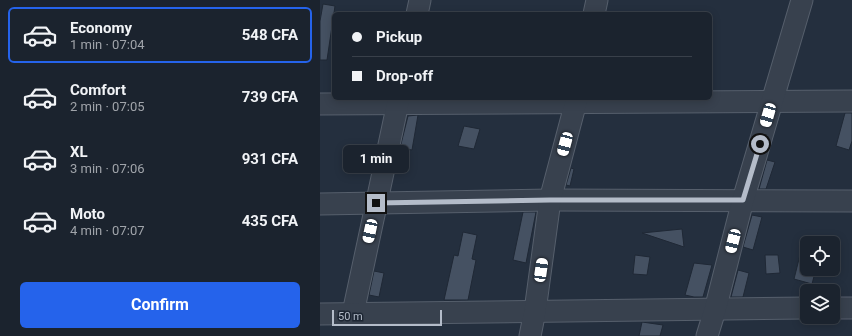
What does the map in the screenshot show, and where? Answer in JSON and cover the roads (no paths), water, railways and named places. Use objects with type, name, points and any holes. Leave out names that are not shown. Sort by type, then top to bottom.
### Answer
[{"type":"street","points":[[417,12],[420,0]]},
{"type":"street","points":[[594,12],[597,0]]},
{"type":"street","points":[[707,336],[743,200],[802,0]]},
{"type":"street","points":[[530,336],[535,311],[550,200],[577,100]]},
{"type":"street","points":[[320,104],[398,101],[852,101]]},
{"type":"street","points":[[353,313],[398,101]]},
{"type":"street","points":[[320,204],[550,200],[852,201]]},
{"type":"street","points":[[320,314],[800,308]]},
{"type":"street","points":[[840,308],[852,308]]}]
